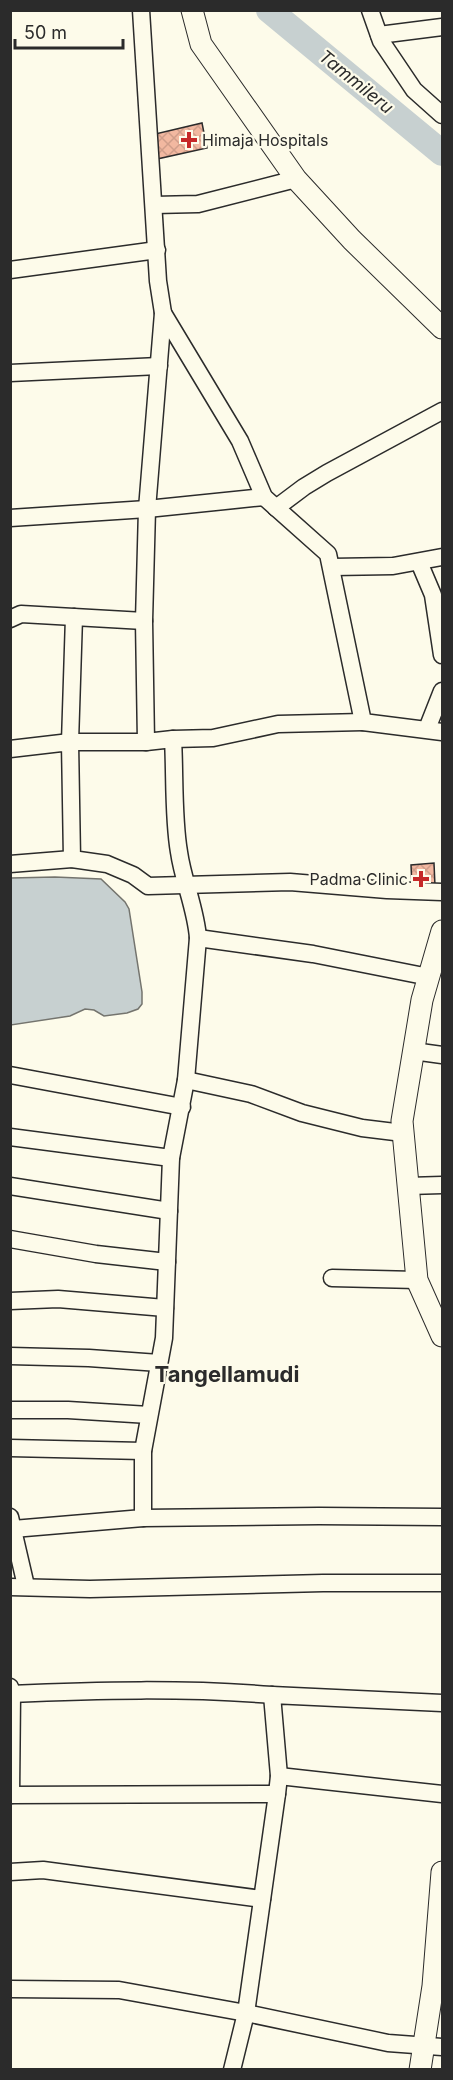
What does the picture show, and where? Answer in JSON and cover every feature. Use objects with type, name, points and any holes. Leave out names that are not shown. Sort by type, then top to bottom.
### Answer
[{"type":"main road","points":[[192,10],[201,44],[297,179],[352,240],[442,328]]},
{"type":"main road","points":[[442,931],[422,1000],[402,1121],[417,1280],[442,1336]]},
{"type":"main road","points":[[420,2070],[433,2046],[433,1986],[439,1951],[442,1872]]},
{"type":"street","points":[[141,10],[158,281],[163,314],[147,509],[144,621],[146,742]]},
{"type":"street","points":[[370,10],[381,41],[414,90],[442,115]]},
{"type":"street","points":[[379,35],[442,27]]},
{"type":"street","points":[[154,205],[198,204],[297,179]]},
{"type":"street","points":[[10,270],[157,250]]},
{"type":"street","points":[[163,314],[240,441],[270,502],[328,554],[363,722]]},
{"type":"street","points":[[10,373],[159,366]]},
{"type":"street","points":[[10,518],[270,502],[304,487],[442,411]]},
{"type":"street","points":[[332,567],[393,566],[442,557]]},
{"type":"street","points":[[419,562],[432,595],[442,655]]},
{"type":"street","points":[[10,619],[21,614],[144,621]]},
{"type":"street","points":[[72,859],[70,742],[74,617]]},
{"type":"street","points":[[10,749],[70,742],[146,742],[213,738],[278,724],[363,722],[435,731],[442,691]]},
{"type":"street","points":[[142,1518],[143,1450],[164,1338],[171,1158],[186,1080],[198,939],[196,918],[185,884],[178,850],[173,739]]},
{"type":"street","points":[[10,864],[72,859],[107,864],[133,875],[148,886],[290,882],[442,892]]},
{"type":"street","points":[[198,939],[313,954],[429,977]]},
{"type":"street","points":[[413,1051],[442,1055]]},
{"type":"street","points":[[10,1075],[182,1107]]},
{"type":"street","points":[[186,1080],[251,1094],[302,1113],[332,1121],[362,1128],[403,1133]]},
{"type":"street","points":[[10,1137],[171,1158]]},
{"type":"street","points":[[10,1185],[169,1211]]},
{"type":"street","points":[[408,1186],[442,1185]]},
{"type":"street","points":[[10,1239],[96,1254],[166,1262]]},
{"type":"street","points":[[332,1278],[417,1280]]},
{"type":"street","points":[[10,1301],[58,1299],[165,1308]]},
{"type":"street","points":[[10,1356],[89,1358],[159,1364]]},
{"type":"street","points":[[10,1410],[68,1410],[149,1415]]},
{"type":"street","points":[[10,1448],[143,1450]]},
{"type":"street","points":[[442,1517],[142,1518],[12,1523],[18,1587],[442,1583]]},
{"type":"street","points":[[277,1794],[11,1795],[11,1692],[207,1690],[442,1703]]},
{"type":"street","points":[[232,2070],[246,2013],[279,1776],[272,1695]]},
{"type":"street","points":[[279,1776],[442,1794]]},
{"type":"street","points":[[10,1872],[43,1870],[262,1899]]},
{"type":"street","points":[[10,1989],[119,1990],[246,2013],[388,2043],[433,2046]]},
{"type":"shaded area","points":[[11,878],[101,879],[125,902],[129,909],[142,992],[142,1004],[138,1009],[104,1016],[94,1010],[85,1009],[70,1016],[11,1025]]},
{"type":"building","points":[[202,123],[207,148],[157,159],[151,135]]},
{"type":"building","points":[[434,863],[435,886],[412,887],[411,865]]},
{"type":"waterway","name":"Tammileru","points":[[269,10],[442,153]]},
{"type":"place","name":"Himaja Hospitals","points":[[189,140]]},
{"type":"place","name":"Padma Clinic","points":[[421,879]]},
{"type":"district","name":"Tangellamudi","points":[[227,1374]]}]
